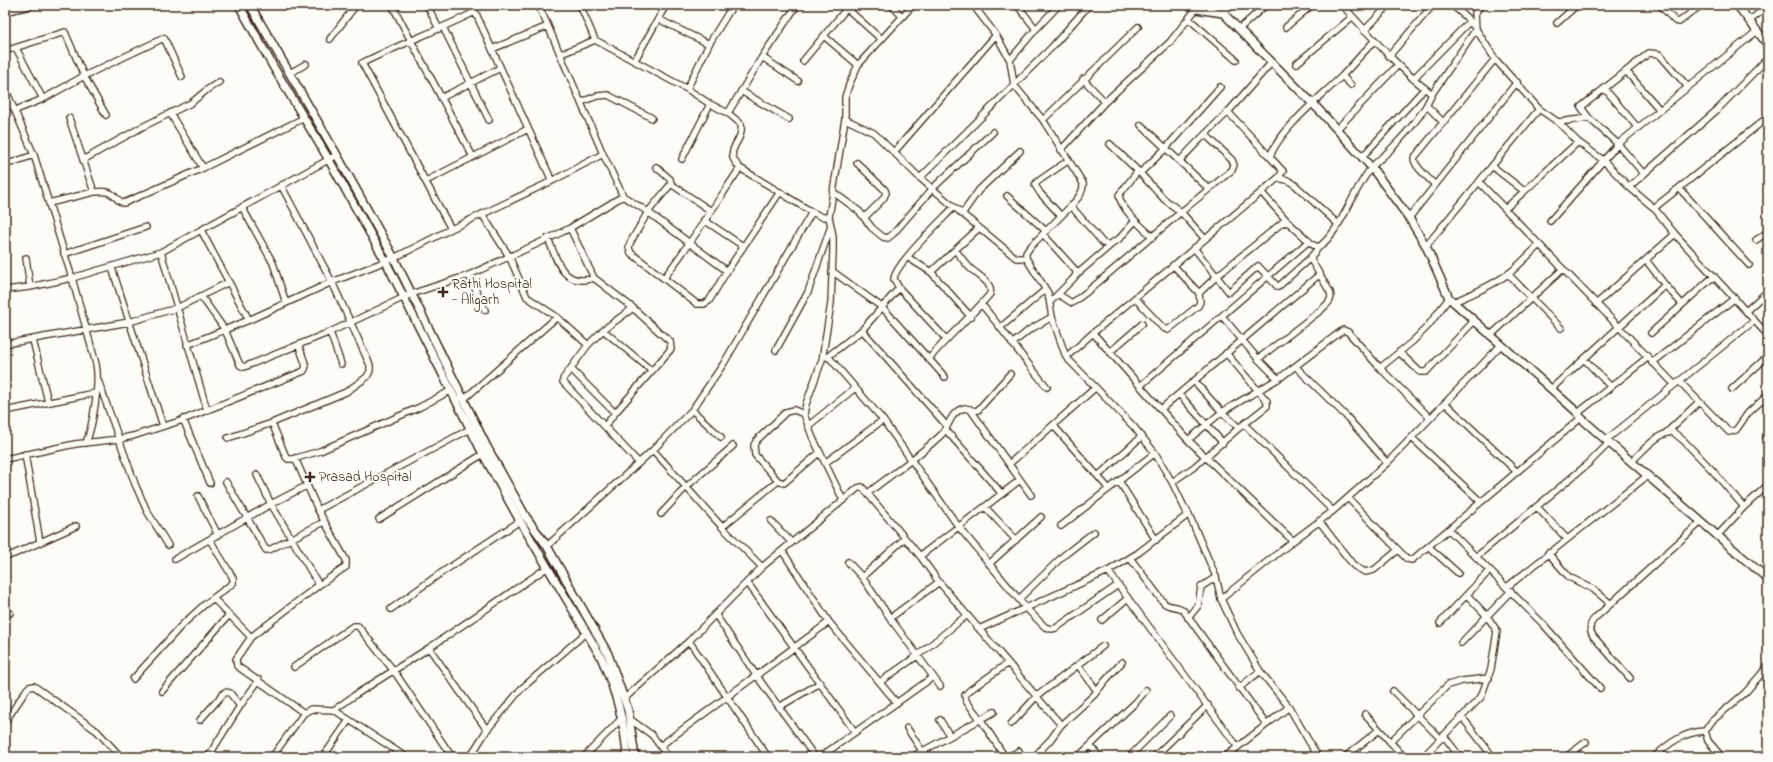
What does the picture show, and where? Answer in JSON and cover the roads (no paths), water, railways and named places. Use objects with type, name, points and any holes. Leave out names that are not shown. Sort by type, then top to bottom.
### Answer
[{"type":"street","points":[[5,12],[33,5]]},
{"type":"street","points":[[239,5],[386,262],[450,391],[520,521],[625,698],[631,720],[635,757]]},
{"type":"street","points":[[250,5],[337,155],[394,258],[463,400],[526,517],[547,546],[608,654],[622,718],[627,757]]},
{"type":"street","points":[[330,39],[356,5]]},
{"type":"street","points":[[392,5],[473,157]]},
{"type":"street","points":[[427,5],[441,28],[489,120]]},
{"type":"street","points":[[472,5],[552,182]]},
{"type":"street","points":[[538,5],[623,196],[648,212],[727,271]]},
{"type":"street","points":[[580,5],[595,40],[687,89],[710,104],[728,113],[741,124],[740,136],[733,150],[732,156],[733,161],[740,168],[812,212],[822,217],[829,217]]},
{"type":"street","points":[[635,60],[666,5]]},
{"type":"street","points":[[687,89],[709,44],[733,5]]},
{"type":"street","points":[[728,113],[762,56],[797,5]]},
{"type":"street","points":[[892,5],[902,16]]},
{"type":"street","points":[[843,500],[808,426],[804,414],[806,404],[822,360],[831,303],[833,243],[829,217],[845,119],[845,97],[858,65],[912,5]]},
{"type":"street","points":[[973,5],[996,35],[1010,60],[1014,85],[1043,120],[1083,183],[1084,188],[1081,194],[1045,233],[1030,246],[1026,252],[1026,258],[1045,290],[1050,302],[1052,317],[1066,356],[1142,436],[1155,453],[1186,510],[1216,577],[1221,599],[1237,632],[1260,671],[1289,707],[1318,757]]},
{"type":"street","points":[[1017,5],[1036,28]]},
{"type":"street","points":[[1010,60],[1036,28],[1059,5]]},
{"type":"street","points":[[920,178],[1014,85],[1018,78],[1052,47],[1089,5]]},
{"type":"street","points":[[1222,5],[1223,13]]},
{"type":"street","points":[[1223,13],[1232,5]]},
{"type":"street","points":[[1239,29],[1266,5]]},
{"type":"street","points":[[1286,28],[1312,5]]},
{"type":"street","points":[[1343,5],[1364,31],[1375,40],[1413,79],[1432,94]]},
{"type":"street","points":[[1364,31],[1389,5]]},
{"type":"street","points":[[1389,56],[1433,5]]},
{"type":"street","points":[[1452,5],[1468,19],[1495,59],[1517,82],[1539,109],[1558,122],[1578,142],[1603,160],[1654,208],[1675,234],[1764,331]]},
{"type":"street","points":[[1413,79],[1481,5]]},
{"type":"street","points":[[1557,23],[1577,5]]},
{"type":"street","points":[[1660,5],[1675,21],[1679,22],[1701,5]]},
{"type":"street","points":[[1737,5],[1768,46]]},
{"type":"street","points":[[1749,21],[1768,6]]},
{"type":"street","points":[[803,61],[824,36],[845,7],[881,39]]},
{"type":"street","points":[[1061,150],[1105,102],[1170,42],[1188,19],[1193,7],[1223,13],[1313,104],[1372,168],[1409,218],[1426,246],[1451,300],[1647,476],[1768,578]]},
{"type":"street","points":[[451,229],[362,63],[475,12]]},
{"type":"street","points":[[1194,248],[1229,292],[1258,266],[1278,287],[1325,243],[1372,168],[1410,128],[1427,106],[1432,94],[1476,29],[1475,13]]},
{"type":"street","points":[[1296,64],[1352,17]]},
{"type":"street","points":[[658,19],[709,44]]},
{"type":"street","points":[[1188,19],[1236,60]]},
{"type":"street","points":[[492,49],[548,26]]},
{"type":"street","points":[[1043,120],[1138,27]]},
{"type":"street","points":[[1550,221],[1618,144],[1687,86],[1757,31]]},
{"type":"street","points":[[5,51],[65,32],[84,76],[106,115]]},
{"type":"street","points":[[895,151],[996,35]]},
{"type":"street","points":[[824,36],[858,65]]},
{"type":"street","points":[[16,110],[43,99],[84,76],[164,38],[182,77]]},
{"type":"street","points":[[561,54],[595,40]]},
{"type":"street","points":[[1270,157],[1281,137],[1342,76],[1375,40]]},
{"type":"street","points":[[16,48],[43,99]]},
{"type":"street","points":[[1644,174],[1618,144],[1589,118],[1581,107],[1649,53],[1659,54],[1687,86]]},
{"type":"street","points":[[762,56],[798,81]]},
{"type":"street","points":[[1629,186],[1717,110],[1768,58]]},
{"type":"street","points":[[1435,185],[1417,166],[1414,162],[1414,158],[1495,59]]},
{"type":"street","points":[[1180,161],[1193,144],[1206,135],[1271,63]]},
{"type":"street","points":[[290,73],[306,64]]},
{"type":"street","points":[[1337,129],[1398,65]]},
{"type":"street","points":[[441,98],[500,68]]},
{"type":"street","points":[[1626,71],[1660,110]]},
{"type":"street","points":[[1342,76],[1351,85]]},
{"type":"street","points":[[1084,80],[1105,102]]},
{"type":"street","points":[[83,160],[191,103],[219,82]]},
{"type":"street","points":[[1409,218],[1517,82]]},
{"type":"street","points":[[1153,237],[1135,221],[1120,200],[1119,195],[1139,172],[1165,149],[1220,87]]},
{"type":"street","points":[[5,88],[16,110],[34,155],[72,278],[96,364],[97,377],[91,426],[86,443]]},
{"type":"street","points":[[1362,157],[1425,88]]},
{"type":"street","points":[[1605,89],[1638,128]]},
{"type":"street","points":[[741,91],[789,119]]},
{"type":"street","points":[[581,102],[597,96],[608,95],[652,118]]},
{"type":"street","points":[[682,160],[710,104]]},
{"type":"street","points":[[1427,106],[1443,122]]},
{"type":"street","points":[[1426,246],[1539,109]]},
{"type":"street","points":[[1066,356],[1262,192],[1278,178],[1283,171],[1228,112]]},
{"type":"street","points":[[170,113],[203,168]]},
{"type":"street","points":[[1654,208],[1768,117]]},
{"type":"street","points":[[69,118],[94,192]]},
{"type":"street","points":[[49,203],[94,192],[107,191],[112,193],[118,201],[124,202],[203,168],[304,118]]},
{"type":"street","points":[[1558,122],[1589,118]]},
{"type":"street","points":[[845,119],[874,133],[895,151],[920,178],[979,228],[1016,258],[1026,258]]},
{"type":"street","points":[[1141,125],[1209,189]]},
{"type":"street","points":[[426,181],[528,129]]},
{"type":"street","points":[[833,192],[859,211],[872,228],[883,237],[888,238],[932,188],[993,132]]},
{"type":"street","points":[[1058,294],[1072,303],[1232,170],[1234,165],[1232,160],[1206,135]]},
{"type":"street","points":[[1505,209],[1578,142]]},
{"type":"street","points":[[1110,144],[1164,199],[1181,212],[1205,239]]},
{"type":"street","points":[[962,214],[979,190],[1020,151]]},
{"type":"street","points":[[187,345],[249,320],[332,282],[386,262],[482,214],[552,182],[603,154]]},
{"type":"street","points":[[5,165],[34,155]]},
{"type":"street","points":[[5,290],[30,287],[72,278],[112,268],[162,252],[337,155]]},
{"type":"street","points":[[1061,216],[1040,193],[1035,185],[1037,182],[1069,160]]},
{"type":"street","points":[[857,163],[885,190],[886,193],[883,199],[864,218]]},
{"type":"street","points":[[1492,166],[1524,191]]},
{"type":"street","points":[[656,167],[670,180],[671,184],[711,210]]},
{"type":"street","points":[[664,278],[690,244],[704,220],[740,168]]},
{"type":"street","points":[[1278,178],[1287,180],[1294,184],[1338,224]]},
{"type":"street","points":[[1479,182],[1647,358],[1699,402],[1726,430],[1733,432],[1748,414],[1768,395]]},
{"type":"street","points":[[671,184],[648,212],[629,248],[631,253],[697,304],[704,304],[709,301],[743,246],[780,192]]},
{"type":"street","points":[[228,438],[272,423],[346,392],[366,377],[370,371],[369,361],[332,282],[281,185]]},
{"type":"street","points":[[1679,188],[1749,265]]},
{"type":"street","points":[[1262,192],[1289,223],[1313,245],[1319,247]]},
{"type":"street","points":[[201,296],[225,330],[240,365],[244,367],[351,323],[412,294],[469,274],[531,247],[570,228],[623,196]]},
{"type":"street","points":[[1007,196],[1045,233],[1076,271],[1076,275]]},
{"type":"street","points":[[1070,206],[1102,243],[1108,245],[1113,243]]},
{"type":"street","points":[[242,207],[273,263],[286,303]]},
{"type":"street","points":[[946,339],[899,288],[894,276],[907,257],[954,207]]},
{"type":"street","points":[[547,546],[653,450],[692,410],[724,363],[812,212]]},
{"type":"street","points":[[482,214],[509,256],[527,297],[557,317],[588,345]]},
{"type":"street","points":[[704,220],[743,246]]},
{"type":"street","points":[[1050,302],[1076,275],[1113,243],[1135,221]]},
{"type":"street","points":[[1199,293],[1217,276],[1283,222],[1289,223]]},
{"type":"street","points":[[776,350],[808,292],[831,226]]},
{"type":"street","points":[[64,254],[146,227]]},
{"type":"street","points":[[570,228],[594,278],[633,308],[666,338],[671,345],[670,352],[615,412],[605,426]]},
{"type":"street","points":[[931,272],[956,251],[979,228]]},
{"type":"street","points":[[201,230],[249,320]]},
{"type":"street","points":[[1756,240],[1768,232]]},
{"type":"street","points":[[1596,304],[1675,234]]},
{"type":"street","points":[[548,238],[556,260],[563,272],[570,278],[586,281],[594,278]]},
{"type":"street","points":[[1140,386],[1309,241]]},
{"type":"street","points":[[1380,368],[1428,326],[1451,300],[1474,293],[1508,274],[1539,245]]},
{"type":"street","points":[[929,359],[946,339],[971,317],[990,294],[990,286],[970,268],[956,251]]},
{"type":"street","points":[[162,252],[187,345],[207,410]]},
{"type":"street","points":[[907,257],[931,272],[971,317]]},
{"type":"street","points":[[26,258],[30,287]]},
{"type":"street","points":[[1258,359],[1321,310],[1331,300],[1332,297],[1330,292],[1310,258]]},
{"type":"street","points":[[1646,260],[1664,285],[1682,304]]},
{"type":"street","points":[[1135,298],[1163,328],[1168,330],[1198,306],[1200,302],[1199,293],[1173,265]]},
{"type":"street","points":[[112,268],[163,426]]},
{"type":"street","points":[[1490,336],[1563,269]]},
{"type":"street","points":[[832,271],[859,289],[883,308],[945,377]]},
{"type":"street","points":[[469,274],[486,310]]},
{"type":"street","points":[[1161,409],[1320,274]]},
{"type":"street","points":[[1508,274],[1561,328]]},
{"type":"street","points":[[1651,332],[1714,276]]},
{"type":"street","points":[[5,344],[87,331],[129,322],[177,308],[228,282]]},
{"type":"street","points":[[1551,389],[1664,285]]},
{"type":"street","points":[[822,360],[862,330],[883,308],[899,288]]},
{"type":"street","points":[[1001,327],[1045,290]]},
{"type":"street","points":[[1746,311],[1768,291]]},
{"type":"street","points":[[1652,363],[1735,298]]},
{"type":"street","points":[[982,305],[1001,327],[1012,344],[1046,387]]},
{"type":"street","points":[[633,308],[603,330],[588,345],[563,379],[564,382],[639,463]]},
{"type":"street","points":[[1222,316],[1258,359],[1278,379]]},
{"type":"street","points":[[463,400],[557,317]]},
{"type":"street","points":[[1012,344],[1029,330],[1052,317]]},
{"type":"street","points":[[1400,352],[1420,372],[1426,372],[1474,321]]},
{"type":"street","points":[[1476,557],[1589,463],[1608,441],[1676,383],[1754,321]]},
{"type":"street","points":[[1110,352],[1142,324]]},
{"type":"street","points":[[603,330],[652,370]]},
{"type":"street","points":[[862,330],[1002,494]]},
{"type":"street","points":[[1188,440],[1222,412],[1259,391],[1296,367],[1343,330],[1348,332],[1380,368],[1430,418]]},
{"type":"street","points":[[330,332],[341,364]]},
{"type":"street","points":[[1093,333],[1188,440],[1293,541]]},
{"type":"street","points":[[33,340],[48,402]]},
{"type":"street","points":[[1221,599],[1333,511],[1387,463],[1501,345]]},
{"type":"street","points":[[5,459],[86,443],[119,439],[163,426],[207,410],[304,371],[306,366],[298,346]]},
{"type":"street","points":[[1172,482],[1206,457],[1239,428],[1268,406],[1267,401],[1226,353]]},
{"type":"street","points":[[828,356],[883,420],[958,526],[1026,608],[1045,627],[1054,629],[1118,585]]},
{"type":"street","points":[[1732,390],[1768,356]]},
{"type":"street","points":[[1348,498],[1398,550],[1410,560],[1417,557],[1517,472],[1611,387],[1647,358]]},
{"type":"street","points":[[1584,359],[1611,387]]},
{"type":"street","points":[[1296,367],[1346,416],[1387,463]]},
{"type":"street","points":[[571,369],[615,412]]},
{"type":"street","points":[[868,493],[912,460],[940,436],[950,419],[958,411],[965,408],[975,411],[978,410],[1010,374]]},
{"type":"street","points":[[97,377],[135,484],[147,511],[168,544]]},
{"type":"street","points":[[1194,381],[1222,412],[1239,428]]},
{"type":"street","points":[[808,426],[855,388]]},
{"type":"street","points":[[1009,464],[1095,388]]},
{"type":"street","points":[[272,423],[286,457],[288,459],[295,458],[320,451],[420,407],[450,391]]},
{"type":"street","points":[[5,411],[95,393]]},
{"type":"street","points":[[1179,394],[1208,424],[1223,443]]},
{"type":"street","points":[[1632,462],[1699,402]]},
{"type":"street","points":[[1445,403],[1517,472]]},
{"type":"street","points":[[970,409],[1031,495]]},
{"type":"street","points":[[692,410],[721,437]]},
{"type":"street","points":[[804,414],[794,410],[786,412],[757,440],[754,445],[755,455],[781,483],[786,482],[820,452]]},
{"type":"street","points":[[183,419],[210,483]]},
{"type":"street","points":[[825,463],[883,420]]},
{"type":"street","points":[[1244,424],[1333,511]]},
{"type":"street","points":[[1053,425],[1109,489]]},
{"type":"street","points":[[318,510],[470,429]]},
{"type":"street","points":[[1664,434],[1673,432],[1677,435],[1712,470],[1744,507]]},
{"type":"street","points":[[1098,476],[1142,436]]},
{"type":"street","points":[[1412,438],[1481,502]]},
{"type":"street","points":[[661,514],[686,487],[732,446]]},
{"type":"street","points":[[653,450],[722,527],[762,567]]},
{"type":"street","points":[[1062,526],[1155,453]]},
{"type":"street","points":[[25,454],[40,542]]},
{"type":"street","points":[[379,519],[483,454]]},
{"type":"street","points":[[295,458],[306,486],[347,564],[344,568],[319,585],[251,637],[235,661],[238,666],[304,713]]},
{"type":"street","points":[[256,475],[271,504],[319,585]]},
{"type":"street","points":[[1461,643],[1487,616],[1509,589],[1548,553],[1647,476]]},
{"type":"street","points":[[920,556],[1020,480]]},
{"type":"street","points":[[722,527],[778,481]]},
{"type":"street","points":[[1119,481],[1156,540]]},
{"type":"street","points":[[226,482],[266,550],[292,539],[324,522]]},
{"type":"street","points":[[1717,536],[1744,507],[1768,485]]},
{"type":"street","points":[[175,559],[271,504],[306,486]]},
{"type":"street","points":[[625,698],[689,641],[762,567],[783,552],[791,542],[860,487],[864,488],[904,539],[920,556],[938,582],[1061,725]]},
{"type":"street","points":[[198,496],[218,535]]},
{"type":"street","points":[[985,506],[1016,540]]},
{"type":"street","points":[[1537,506],[1566,538]]},
{"type":"street","points":[[979,629],[1108,571],[1156,540],[1185,517],[1186,510]]},
{"type":"street","points":[[989,564],[1041,517]]},
{"type":"street","points":[[391,610],[438,575],[520,521]]},
{"type":"street","points":[[771,521],[791,542]]},
{"type":"street","points":[[1319,521],[1354,566],[1365,572],[1374,570],[1398,550]]},
{"type":"street","points":[[1630,678],[1592,636],[1590,631],[1592,621],[1701,522]]},
{"type":"street","points":[[5,557],[76,526]]},
{"type":"street","points":[[1449,530],[1544,625],[1600,688]]},
{"type":"street","points":[[1019,599],[1063,556],[1094,532]]},
{"type":"street","points":[[862,577],[904,539]]},
{"type":"street","points":[[134,679],[182,625],[234,581],[210,540]]},
{"type":"street","points":[[1429,547],[1458,574]]},
{"type":"street","points":[[783,552],[829,622],[897,703]]},
{"type":"street","points":[[1548,553],[1568,577],[1593,589],[1611,604]]},
{"type":"street","points":[[1130,558],[1168,606],[1181,608],[1266,724]]},
{"type":"street","points":[[848,562],[862,577],[917,656],[940,686]]},
{"type":"street","points":[[334,710],[429,648],[548,567]]},
{"type":"street","points":[[1440,623],[1490,570]]},
{"type":"street","points":[[1108,571],[1237,746]]},
{"type":"street","points":[[1188,618],[1198,606],[1201,586],[1216,577]]},
{"type":"street","points":[[747,582],[855,732]]},
{"type":"street","points":[[890,618],[938,582]]},
{"type":"street","points":[[1423,757],[1481,697],[1489,678],[1497,632],[1487,616],[1467,594]]},
{"type":"street","points":[[213,598],[251,637]]},
{"type":"street","points":[[1102,620],[1128,598]]},
{"type":"street","points":[[715,614],[756,675],[815,757]]},
{"type":"street","points":[[162,691],[229,615]]},
{"type":"street","points":[[880,682],[917,656],[967,615]]},
{"type":"street","points":[[660,746],[829,622]]},
{"type":"street","points":[[294,667],[355,625],[360,627],[394,671],[452,757]]},
{"type":"street","points":[[470,757],[487,730],[522,690],[587,632]]},
{"type":"street","points":[[689,641],[726,698],[768,757]]},
{"type":"street","points":[[1010,724],[1037,696],[1103,646]]},
{"type":"street","points":[[429,648],[487,730]]},
{"type":"street","points":[[1034,757],[1051,739],[1061,725],[1097,691],[1122,662]]},
{"type":"street","points":[[1008,663],[970,690],[965,696],[966,701],[1006,757],[1020,751]]},
{"type":"street","points":[[1078,665],[1097,691]]},
{"type":"street","points":[[1654,757],[1680,737],[1694,732],[1705,731],[1712,721],[1745,693],[1768,666]]},
{"type":"street","points":[[1239,688],[1260,671]]},
{"type":"street","points":[[820,757],[933,677]]},
{"type":"street","points":[[1390,742],[1448,685],[1462,681],[1489,678]]},
{"type":"street","points":[[208,757],[240,706],[259,680]]},
{"type":"street","points":[[779,707],[820,683]]},
{"type":"street","points":[[5,722],[27,689],[34,686],[97,731],[121,757]]},
{"type":"street","points":[[1078,757],[1146,690]]},
{"type":"street","points":[[1393,691],[1442,737],[1460,757]]},
{"type":"street","points":[[200,720],[225,692],[230,693],[240,706]]},
{"type":"street","points":[[1154,757],[1208,705]]},
{"type":"street","points":[[1225,757],[1237,746],[1289,707]]},
{"type":"street","points":[[272,757],[304,713],[315,708],[334,710],[406,757]]},
{"type":"street","points":[[912,757],[994,712]]},
{"type":"street","points":[[1365,714],[1404,757]]},
{"type":"street","points":[[1129,757],[1170,716]]},
{"type":"street","points":[[1462,717],[1493,757]]},
{"type":"street","points":[[584,757],[622,718]]},
{"type":"street","points":[[323,757],[349,720]]},
{"type":"street","points":[[631,720],[652,735],[668,757]]},
{"type":"street","points":[[940,720],[950,736]]},
{"type":"street","points":[[907,728],[926,757]]},
{"type":"street","points":[[1345,757],[1379,730]]},
{"type":"street","points":[[1705,731],[1708,741],[1722,757]]},
{"type":"street","points":[[1566,757],[1586,742]]},
{"type":"street","points":[[1090,746],[1100,757]]},
{"type":"street","points":[[1711,757],[1717,752]]},
{"type":"place","name":"Rathi Hospital - Aligarh","points":[[443,292]]},
{"type":"place","name":"Prasad Hospital","points":[[310,477]]}]
